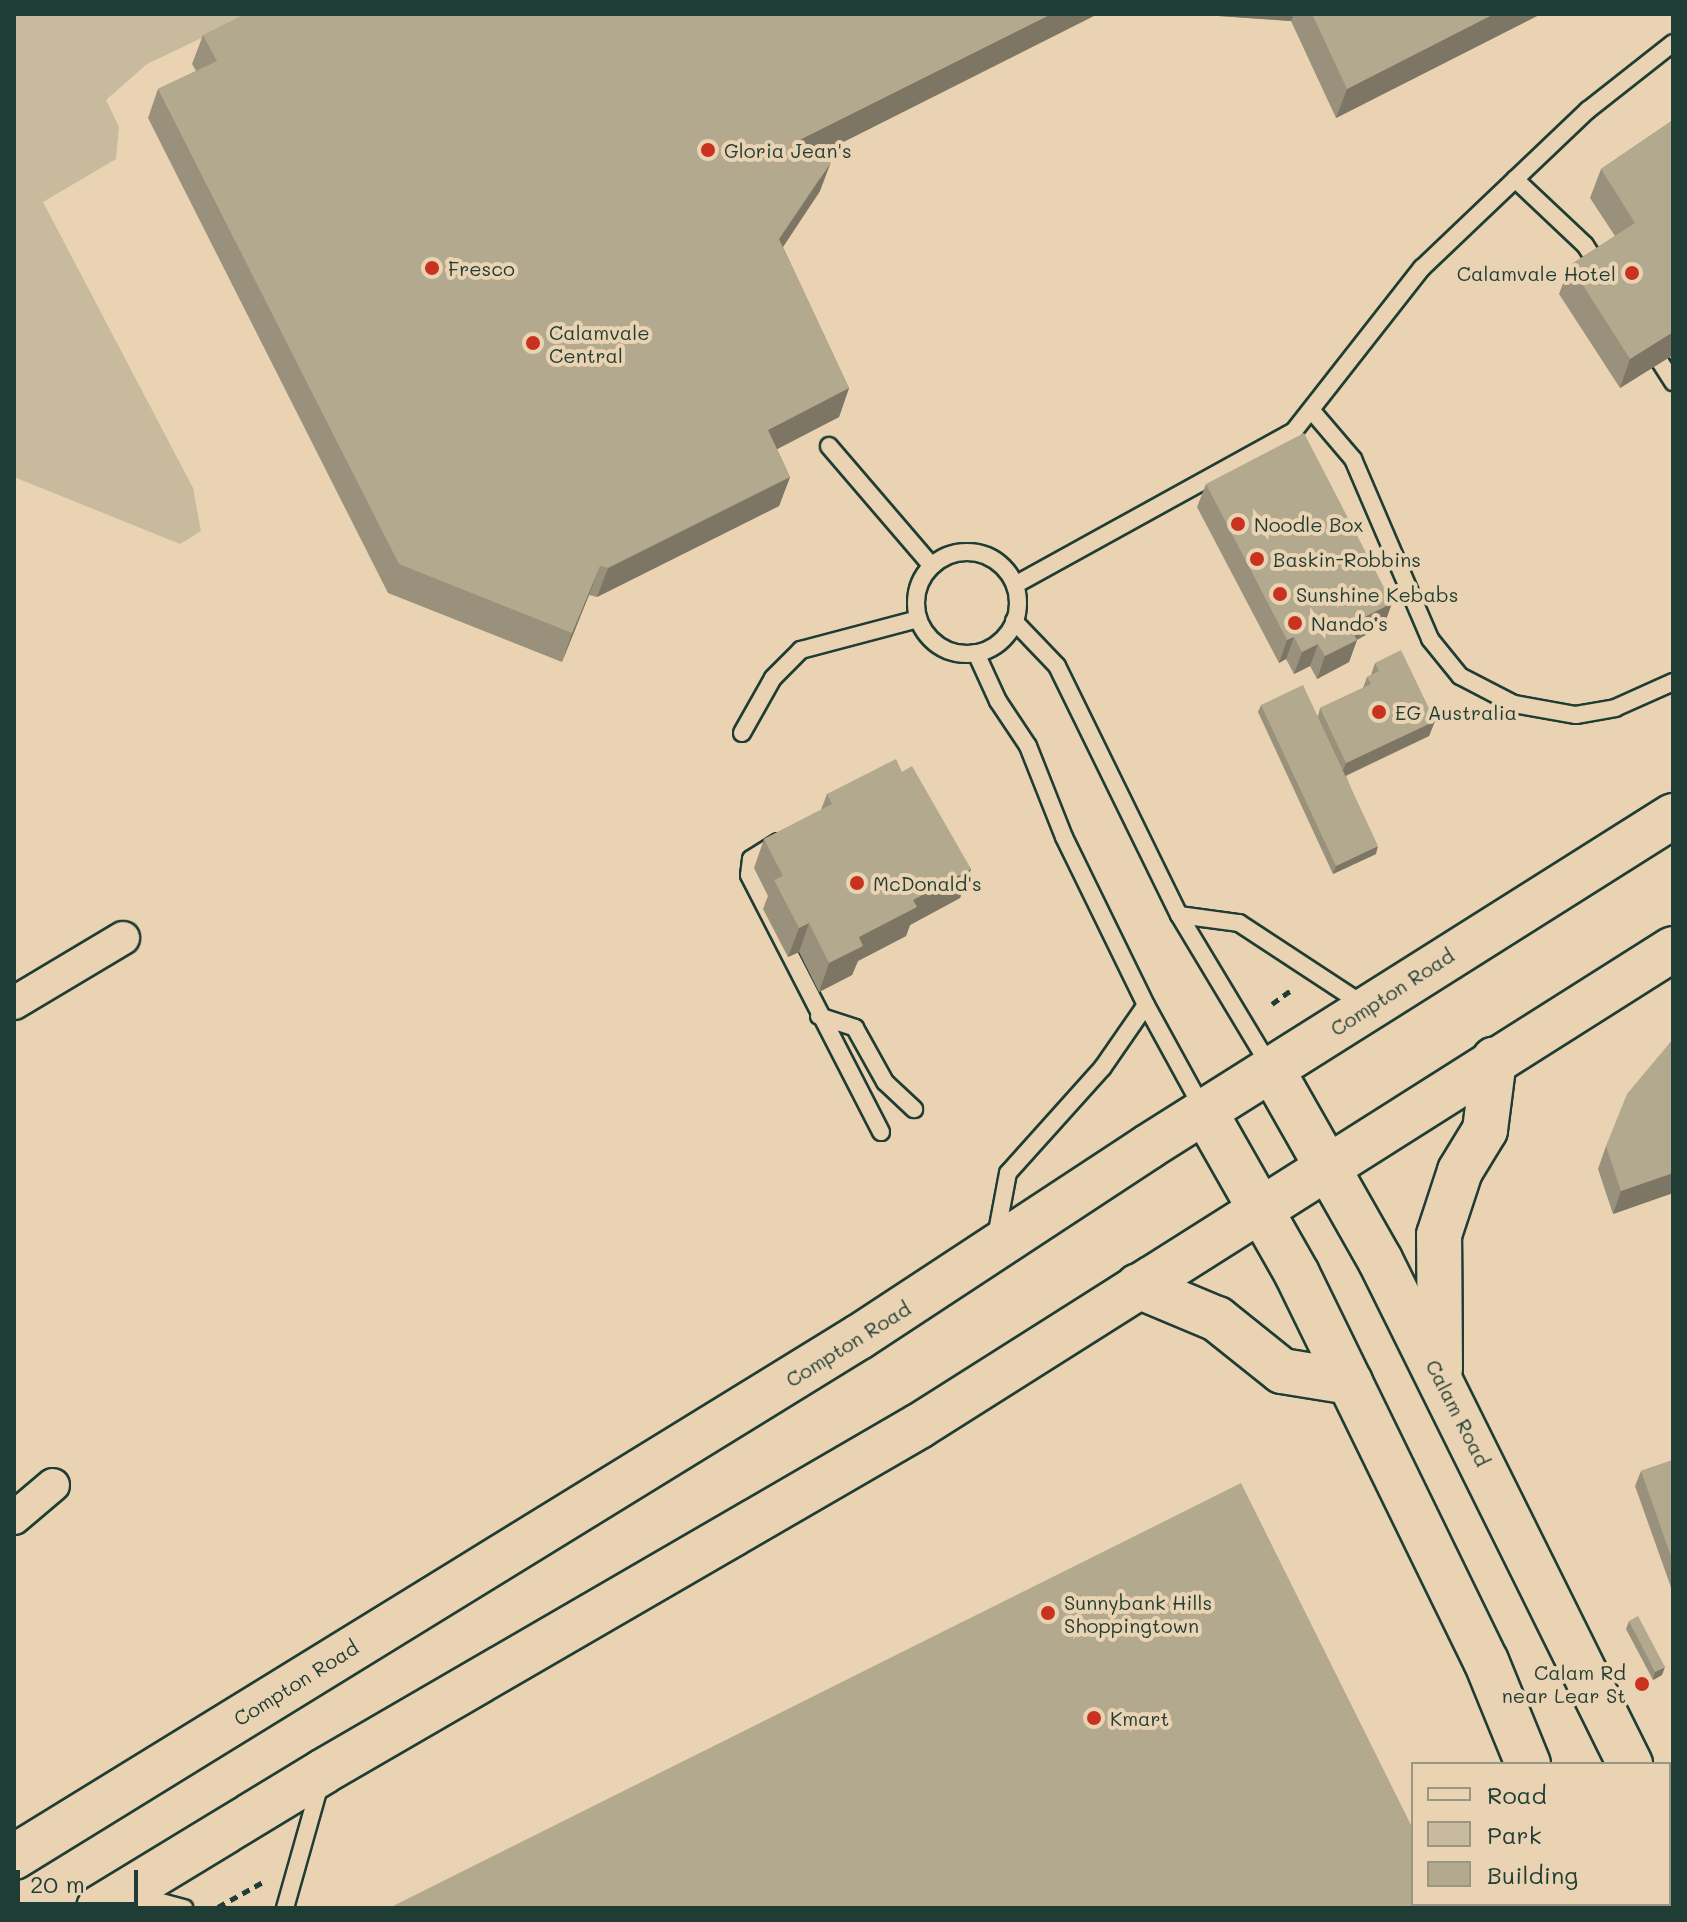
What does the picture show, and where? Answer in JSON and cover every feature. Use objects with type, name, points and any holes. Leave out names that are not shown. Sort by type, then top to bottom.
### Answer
[{"type":"main road","name":"Compton Road","points":[[14,1857],[762,1398],[1205,1112],[1673,816]]},
{"type":"main road","points":[[111,1900],[324,1771],[919,1426],[1328,1164],[1673,949]]},
{"type":"main road","points":[[1439,1377],[1443,1333],[1436,1265],[1439,1235],[1460,1171],[1485,1130],[1494,1060]]},
{"type":"main road","name":"Calam Road","points":[[1272,1070],[1328,1164],[1439,1377],[1629,1762]]},
{"type":"main road","points":[[1205,1112],[1350,1382],[1486,1661],[1527,1762]]},
{"type":"main road","points":[[1138,1286],[1194,1305],[1282,1371],[1350,1382]]},
{"type":"street","points":[[14,1003],[123,938]]},
{"type":"street","points":[[14,1518],[53,1485]]},
{"type":"lane","points":[[1015,585],[1270,448],[1312,411],[1401,292],[1588,110],[1673,43]]},
{"type":"lane","points":[[1515,179],[1585,245],[1609,282]]},
{"type":"lane","points":[[1641,332],[1673,382]]},
{"type":"lane","points":[[1312,411],[1353,459],[1430,639],[1460,676],[1514,704],[1576,715],[1615,708],[1673,682]]},
{"type":"lane","points":[[829,446],[932,566]]},
{"type":"lane","points":[[978,553],[1007,571],[1015,585],[1014,621],[993,647],[976,653],[943,649],[918,619],[918,590],[932,566],[946,557],[978,553]]},
{"type":"lane","points":[[742,733],[773,678],[801,650],[918,619]]},
{"type":"lane","points":[[1014,621],[1057,666],[1179,915],[1272,1070]]},
{"type":"lane","points":[[976,653],[998,701],[1028,746],[1053,814],[1146,1005],[1205,1112]]},
{"type":"lane","points":[[797,832],[759,853],[747,868],[819,1016],[881,1132]]},
{"type":"lane","points":[[1179,915],[1239,923],[1369,1008]]},
{"type":"lane","points":[[993,1250],[1008,1173],[1103,1067],[1146,1005]]},
{"type":"lane","points":[[819,1016],[855,1028],[885,1082],[914,1109]]},
{"type":"lane","points":[[285,1908],[324,1771]]},
{"type":"lane","points":[[111,1900],[184,1908]]},
{"type":"path","points":[[1272,1004],[1296,986]]},
{"type":"path","points":[[218,1907],[267,1880]]},
{"type":"green space","points":[[14,14],[252,14],[147,64],[106,100],[119,127],[116,159],[43,202],[193,488],[201,531],[180,544],[14,477]]},
{"type":"building","name":"Calamvale Central","points":[[245,14],[1051,14],[799,140],[831,162],[779,239],[849,388],[768,430],[790,477],[608,568],[600,566],[572,633],[399,564],[158,89],[217,61],[203,35]]},
{"type":"building","points":[[1312,14],[1494,14],[1347,89]]},
{"type":"building","name":"Calamvale Hotel","points":[[1673,120],[1673,332],[1630,359],[1570,265],[1635,223],[1601,169]]},
{"type":"building","points":[[1304,433],[1392,603],[1349,625],[1357,640],[1325,656],[1318,644],[1302,652],[1294,637],[1287,640],[1206,484]]},
{"type":"building","name":"EG Australia","points":[[1401,650],[1435,721],[1346,763],[1320,708],[1371,684],[1367,677],[1379,671],[1375,663]]},
{"type":"building","points":[[1303,685],[1378,846],[1336,866],[1261,705]]},
{"type":"building","name":"McDonald's","points":[[896,759],[902,772],[912,766],[971,869],[913,900],[917,907],[859,937],[863,946],[829,963],[809,923],[799,928],[774,880],[783,876],[764,839],[832,804],[827,794]]},
{"type":"building","points":[[1673,1039],[1673,1173],[1621,1191],[1606,1146],[1627,1094]]},
{"type":"building","points":[[1673,1460],[1673,1562],[1641,1471]]},
{"type":"building","name":"Sunnybank Hills Shoppingtown","points":[[1241,1483],[1411,1825],[1411,1906],[1452,1908],[389,1908]]},
{"type":"building","points":[[1638,1616],[1665,1667],[1655,1672],[1629,1621]]},
{"type":"place","name":"Gloria Jean's","points":[[708,150]]},
{"type":"place","name":"Fresco","points":[[432,268]]},
{"type":"place","name":"Calamvale Hotel","points":[[1632,273]]},
{"type":"place","name":"Calamvale Central","points":[[533,343]]},
{"type":"place","name":"Noodle Box","points":[[1238,524]]},
{"type":"place","name":"Baskin-Robbins","points":[[1257,559]]},
{"type":"place","name":"Sunshine Kebabs","points":[[1280,594]]},
{"type":"place","name":"Nando's","points":[[1295,623]]},
{"type":"place","name":"EG Australia","points":[[1379,712]]},
{"type":"place","name":"McDonald's","points":[[857,883]]},
{"type":"place","name":"Sunnybank Hills Shoppingtown","points":[[1048,1613]]},
{"type":"place","name":"Calam Rd near Lear St","points":[[1642,1684]]},
{"type":"place","name":"Kmart","points":[[1094,1718]]}]
